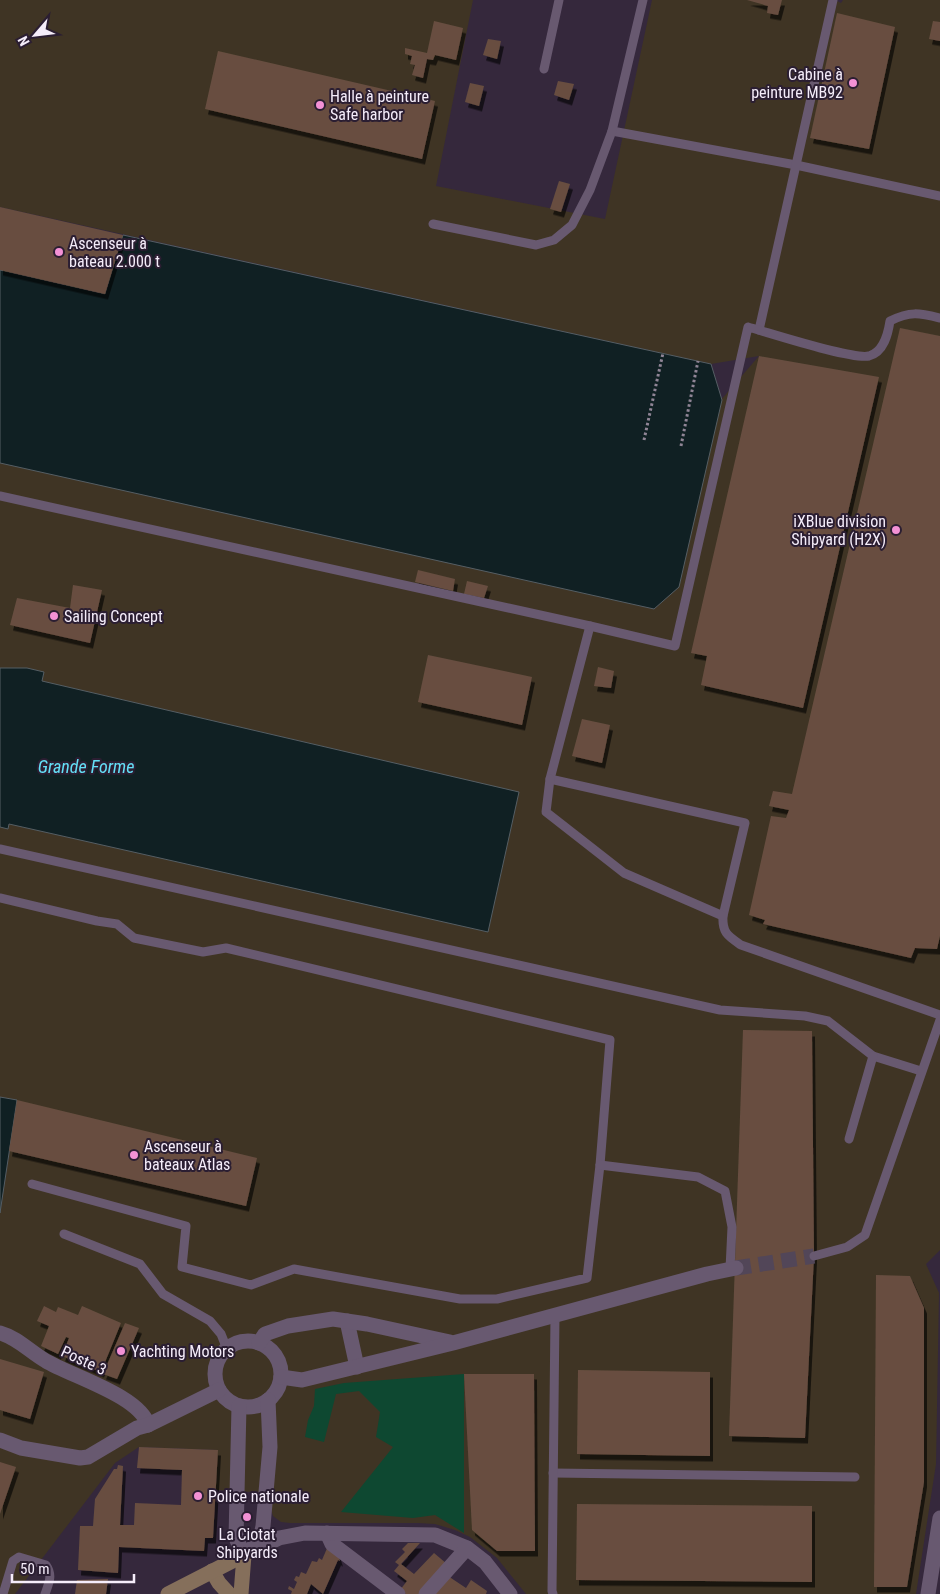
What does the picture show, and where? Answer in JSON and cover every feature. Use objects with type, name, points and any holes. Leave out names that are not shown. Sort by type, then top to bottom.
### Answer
[{"type":"street","points":[[281,1377],[302,1380],[357,1367],[733,1268]]},
{"type":"street","points":[[259,1343],[265,1334],[288,1326],[334,1319],[367,1324],[454,1343]]},
{"type":"street","points":[[346,1321],[357,1367]]},
{"type":"street","name":"Poste 3","points":[[0,1333],[11,1336],[45,1361],[114,1392],[145,1416],[148,1425]]},
{"type":"street","points":[[259,1343],[268,1348],[276,1357],[281,1377],[278,1388],[268,1400],[254,1407],[239,1406],[225,1398],[219,1390],[216,1367],[220,1357],[227,1349],[237,1344],[259,1343]]},
{"type":"street","points":[[0,1440],[21,1448],[80,1458],[88,1457],[137,1428],[148,1425],[219,1390]]},
{"type":"street","points":[[244,1555],[260,1540],[263,1526],[270,1447],[268,1400]]},
{"type":"street","points":[[239,1406],[236,1538],[244,1555],[241,1594]]},
{"type":"street","points":[[928,1594],[940,1518]]},
{"type":"street","points":[[168,1594],[279,1538],[305,1533],[327,1533],[435,1535],[467,1548],[485,1562],[510,1594]]},
{"type":"street","points":[[327,1533],[332,1544],[398,1594]]},
{"type":"street","points":[[426,1594],[467,1548]]},
{"type":"street","points":[[212,1571],[219,1583],[229,1594]]},
{"type":"lane","points":[[544,69],[559,0]]},
{"type":"lane","points":[[433,224],[536,245],[554,240],[572,226],[590,190],[612,131],[643,0]]},
{"type":"lane","points":[[759,330],[833,0]]},
{"type":"lane","points":[[612,131],[796,165],[940,196]]},
{"type":"lane","points":[[0,496],[675,646],[748,327],[850,355],[869,356],[880,349],[887,337],[890,321],[904,314],[920,313],[940,318]]},
{"type":"lane","points":[[590,626],[550,779],[546,812],[624,874],[723,916]]},
{"type":"lane","points":[[550,779],[745,823],[723,916],[722,926],[727,934],[741,945],[940,1015]]},
{"type":"lane","points":[[0,849],[720,1010],[805,1016],[828,1021],[873,1056],[921,1071]]},
{"type":"lane","points":[[0,898],[117,924],[134,938],[203,952],[226,948],[610,1040],[600,1166],[586,1278],[497,1299],[460,1298],[294,1269],[251,1285],[182,1267],[186,1226],[32,1184]]},
{"type":"lane","points":[[814,1256],[848,1248],[865,1235],[940,1020]]},
{"type":"lane","points":[[849,1139],[873,1056]]},
{"type":"lane","points":[[600,1166],[698,1177],[725,1191],[732,1227],[733,1268]]},
{"type":"lane","points":[[64,1234],[140,1264],[163,1294],[210,1320],[221,1334],[227,1349]]},
{"type":"lane","points":[[553,1594],[555,1315]]},
{"type":"lane","points":[[553,1473],[855,1477]]},
{"type":"lane","points":[[3,1594],[13,1560],[19,1557],[46,1565],[51,1577],[45,1594]]},
{"type":"path","points":[[644,440],[663,353]]},
{"type":"path","points":[[681,446],[698,361]]},
{"type":"shaded area","points":[[0,0],[473,0],[436,186],[605,219],[652,0],[835,0],[841,3],[843,0],[940,0],[940,1250],[926,1264],[939,1293],[936,1464],[916,1594],[526,1594],[497,1558],[470,1537],[455,1530],[435,1524],[418,1523],[281,1522],[273,1516],[268,1493],[216,1490],[217,1450],[139,1447],[115,1463],[15,1594],[0,1594],[0,1213],[17,1101],[0,1097],[0,448],[681,446],[759,356],[711,364],[0,207]]},
{"type":"green space","points":[[464,1374],[464,1533],[435,1515],[413,1518],[341,1512],[393,1447],[376,1437],[380,1412],[359,1391],[336,1394],[324,1442],[305,1437],[308,1420],[314,1406],[315,1389],[344,1383]]},
{"type":"water","points":[[123,235],[711,364],[722,400],[679,587],[654,609],[0,463],[0,270],[105,294]]},
{"type":"water","name":"Grande Forme","points":[[0,668],[27,668],[44,672],[42,681],[519,792],[488,932],[9,824],[8,829],[0,827]]},
{"type":"water","points":[[0,1097],[17,1100],[0,1213]]},
{"type":"building","points":[[747,0],[782,0],[778,15],[767,13],[768,6]]},
{"type":"building","name":"Cabine à peinture MB92","points":[[837,13],[895,27],[869,149],[810,138]]},
{"type":"building","points":[[434,21],[463,28],[456,60],[435,55],[433,60],[427,59],[423,78],[412,75],[415,65],[410,64],[412,56],[405,54],[405,48],[427,53]]},
{"type":"building","points":[[933,21],[940,22],[940,41],[929,39]]},
{"type":"building","points":[[488,39],[501,41],[497,59],[483,55]]},
{"type":"building","name":"Halle à peinture Safe harbor","points":[[218,51],[435,101],[422,159],[205,109]]},
{"type":"building","points":[[558,81],[574,84],[569,100],[554,95]]},
{"type":"building","points":[[470,83],[484,86],[479,106],[465,102]]},
{"type":"building","points":[[559,181],[570,184],[561,212],[550,209]]},
{"type":"building","name":"Ascenseur à bateau 2.000 t","points":[[0,207],[123,235],[105,294],[0,270]]},
{"type":"building","name":"iXBlue division Shipyard (H2X)","points":[[900,328],[940,336],[940,936],[937,949],[915,948],[911,958],[763,924],[765,920],[749,915],[771,816],[786,818],[789,810],[769,806],[773,791],[792,794]]},
{"type":"building","points":[[759,356],[879,377],[803,708],[701,685],[707,656],[691,653]]},
{"type":"building","points":[[418,570],[455,579],[453,591],[415,582]]},
{"type":"building","points":[[467,581],[488,586],[484,598],[464,594]]},
{"type":"building","name":"Sailing Concept","points":[[73,585],[102,590],[90,643],[10,625],[17,598],[70,608]]},
{"type":"building","points":[[428,655],[532,677],[522,725],[418,702]]},
{"type":"building","points":[[598,667],[614,671],[611,688],[594,686]]},
{"type":"building","points":[[582,719],[610,725],[602,763],[572,756]]},
{"type":"building","points":[[743,1030],[812,1031],[814,1256],[805,1438],[729,1436]]},
{"type":"building","name":"Ascenseur à bateaux Atlas","points":[[17,1100],[257,1158],[246,1206],[9,1151]]},
{"type":"building","points":[[876,1275],[910,1276],[924,1308],[924,1482],[907,1587],[874,1587]]},
{"type":"building","points":[[44,1306],[56,1312],[58,1307],[78,1315],[82,1306],[121,1323],[101,1372],[62,1356],[69,1338],[66,1337],[58,1354],[41,1346],[49,1326],[37,1321]]},
{"type":"building","name":"Yachting Motors","points":[[125,1323],[139,1328],[117,1379],[103,1374]]},
{"type":"building","points":[[0,1359],[44,1372],[30,1419],[0,1410]]},
{"type":"building","points":[[578,1370],[710,1372],[710,1456],[577,1454]]},
{"type":"building","points":[[464,1374],[534,1374],[535,1551],[497,1551],[472,1530]]},
{"type":"building","name":"Police nationale","points":[[139,1447],[218,1450],[213,1538],[205,1538],[204,1551],[119,1547],[118,1573],[78,1570],[80,1526],[93,1526],[95,1499],[118,1465],[123,1466],[120,1525],[134,1525],[135,1503],[181,1505],[182,1470],[137,1468]]},
{"type":"building","points":[[0,1462],[16,1467],[0,1514]]},
{"type":"building","points":[[577,1504],[812,1506],[812,1582],[576,1580]]},
{"type":"building","points":[[408,1543],[420,1543],[401,1564],[414,1574],[434,1553],[447,1564],[420,1594],[406,1594],[400,1590],[407,1581],[394,1571],[399,1565],[395,1562],[405,1552],[402,1549]]},
{"type":"building","points":[[328,1546],[337,1552],[340,1561],[338,1560],[323,1594],[311,1584],[307,1594],[291,1594],[292,1591],[288,1589],[289,1586],[294,1589],[297,1582],[294,1580],[296,1576],[299,1577],[301,1572],[306,1574],[312,1561],[317,1562],[319,1558],[322,1560]]},
{"type":"building","points":[[448,1576],[466,1588],[471,1580],[487,1591],[486,1594],[433,1594]]},
{"type":"building","points":[[108,1579],[106,1594],[75,1594],[77,1580]]},
{"type":"tunnel","points":[[736,1268],[814,1256]]},
{"type":"place","name":"Cabine à peinture MB92","points":[[853,83]]},
{"type":"place","name":"Halle à peinture Safe harbor","points":[[320,105]]},
{"type":"place","name":"Ascenseur à bateau 2.000 t","points":[[59,252]]},
{"type":"place","name":"iXBlue division Shipyard (H2X)","points":[[896,530]]},
{"type":"place","name":"Sailing Concept","points":[[54,616]]},
{"type":"place","name":"Ascenseur à bateaux Atlas","points":[[134,1155]]},
{"type":"place","name":"Yachting Motors","points":[[121,1351]]},
{"type":"place","name":"Police nationale","points":[[198,1496]]},
{"type":"place","name":"La Ciotat Shipyards","points":[[247,1517]]}]
